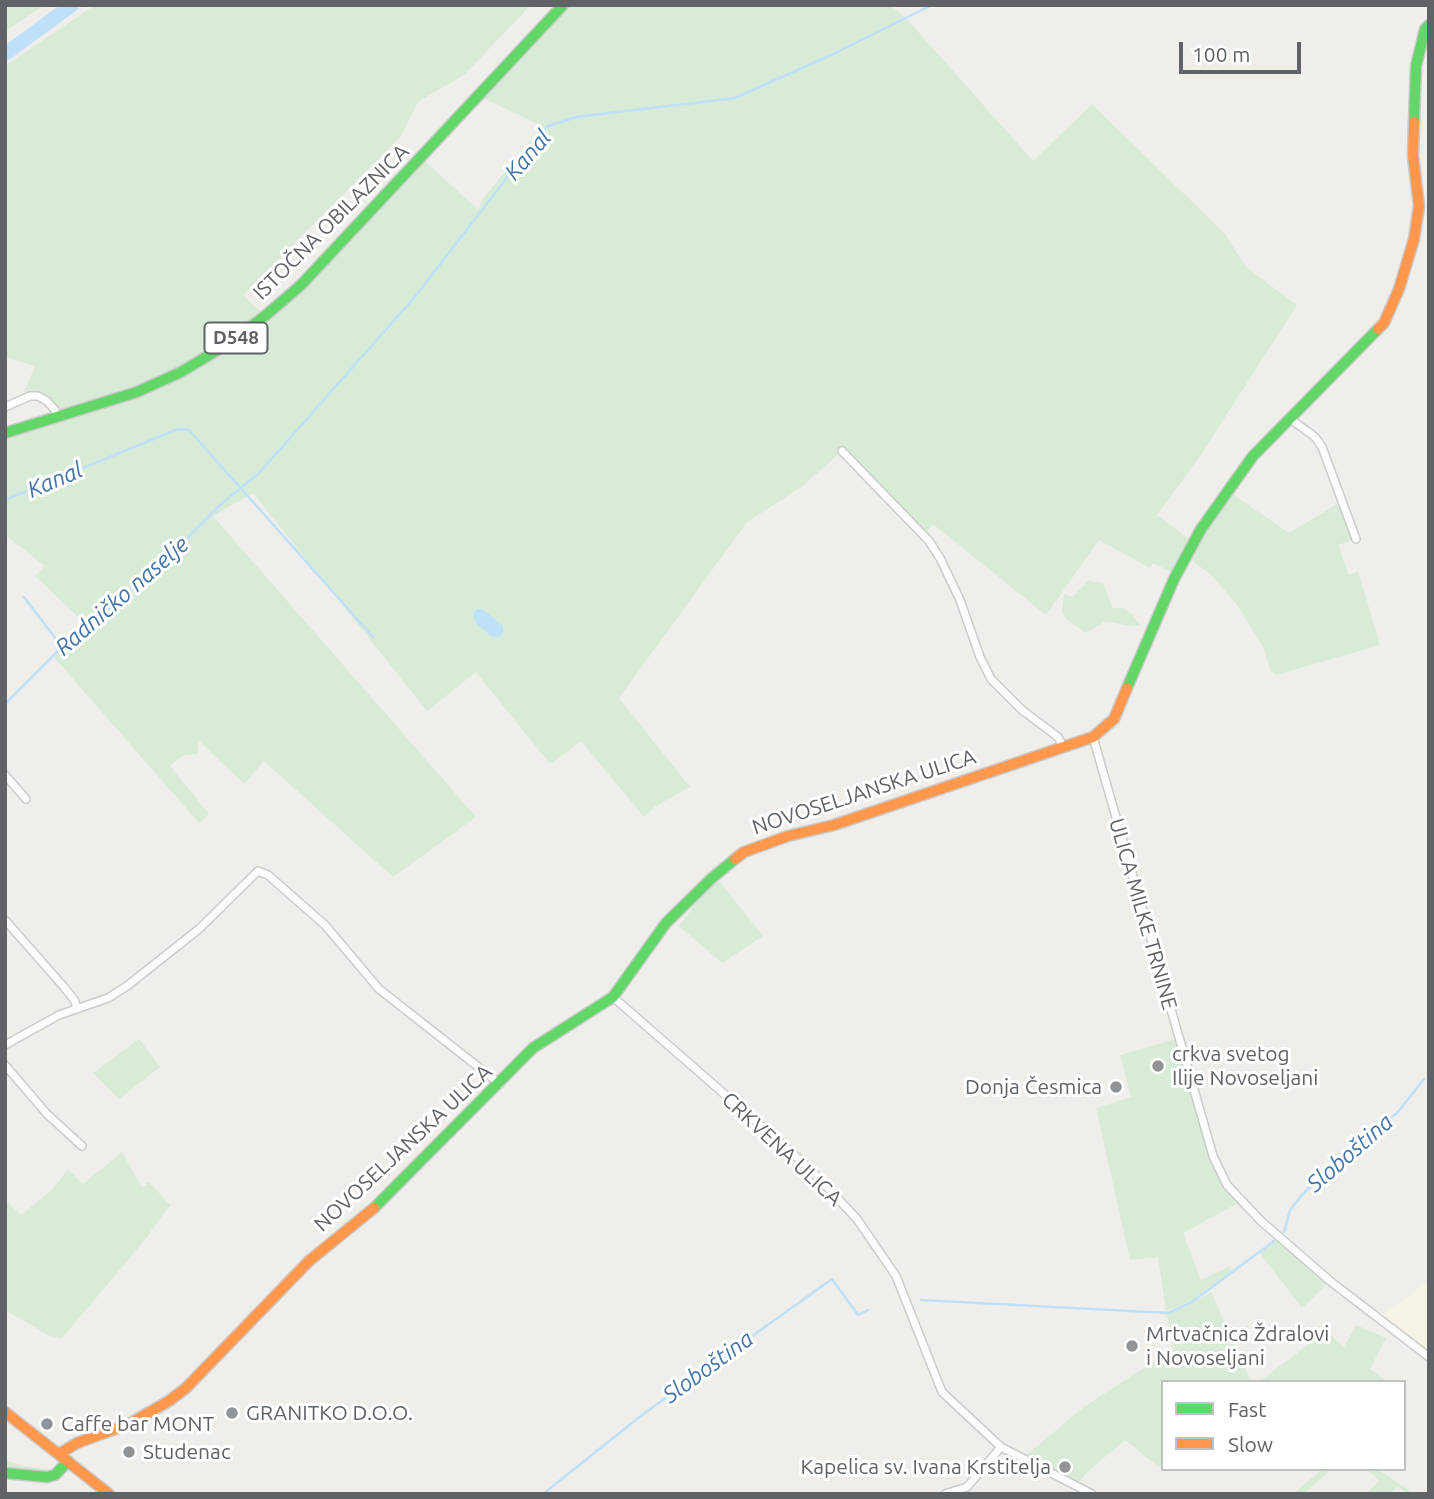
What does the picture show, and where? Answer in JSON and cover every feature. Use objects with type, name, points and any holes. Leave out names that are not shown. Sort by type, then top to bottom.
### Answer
[{"type":"main road","name":"ISTOČNA OBILAZNICA","points":[[5,433],[136,392],[181,372],[226,345],[265,316],[310,275],[564,5]]},
{"type":"main road","name":"NOVOSELJANSKA ULICA","points":[[60,1454],[77,1443],[129,1424],[186,1388],[309,1261],[362,1220],[533,1048],[613,997],[666,923],[712,878],[744,852],[1064,748],[1093,737],[1114,719],[1174,579],[1201,529],[1253,457],[1384,323],[1399,289],[1414,239],[1419,206],[1413,156],[1416,66],[1427,27]]},
{"type":"main road","points":[[5,1412],[109,1494]]},
{"type":"main road","points":[[5,1473],[47,1477],[55,1475],[68,1461]]},
{"type":"street","points":[[1427,27],[1429,17]]},
{"type":"street","points":[[5,407],[30,396],[38,396],[55,410],[57,418]]},
{"type":"street","points":[[1289,418],[1315,438],[1322,447],[1356,539]]},
{"type":"street","points":[[842,451],[929,541],[960,600],[980,657],[991,679],[1022,709],[1058,737],[1064,748]]},
{"type":"street","name":"ULICA MILKE TRNINE","points":[[1093,737],[1213,1156],[1227,1185],[1275,1233],[1330,1281],[1429,1357]]},
{"type":"street","points":[[5,775],[26,799]]},
{"type":"street","points":[[5,1045],[59,1015],[108,998],[130,984],[199,929],[258,871],[268,875],[326,925],[379,989],[500,1084]]},
{"type":"street","points":[[5,920],[64,987],[75,1001],[77,1009]]},
{"type":"street","name":"CRKVENA ULICA","points":[[613,997],[808,1167],[857,1219],[896,1276],[942,1392],[1001,1447],[1092,1494]]},
{"type":"street","points":[[5,1065],[47,1114],[82,1146]]},
{"type":"street","points":[[945,1494],[967,1487],[1001,1447]]},
{"type":"shaded area","points":[[1429,1281],[1429,1356],[1378,1318]]},
{"type":"green space","points":[[5,5],[44,5],[5,32]]},
{"type":"green space","points":[[95,5],[531,5],[465,74],[418,102],[400,138],[243,295],[263,314],[279,303],[422,158],[478,210],[482,200],[542,126],[479,96],[564,5],[890,5],[905,17],[1033,161],[1092,104],[1225,234],[1246,267],[1297,305],[1200,456],[1157,515],[1190,540],[1171,572],[1153,563],[1150,568],[1099,540],[1046,615],[933,524],[923,536],[842,451],[804,485],[747,522],[619,698],[690,787],[654,807],[644,817],[581,741],[550,764],[476,672],[427,711],[253,493],[213,516],[476,817],[393,877],[264,761],[244,784],[198,740],[198,754],[184,755],[170,766],[209,814],[199,823],[53,656],[87,625],[35,576],[45,566],[5,535],[5,434],[60,417],[52,401],[38,394],[22,397],[35,366],[5,357],[5,66]]},
{"type":"green space","points":[[1228,491],[1289,533],[1342,501],[1356,539],[1338,545],[1349,575],[1358,571],[1380,645],[1276,675],[1271,672],[1263,647],[1236,603],[1210,574],[1186,556]]},
{"type":"green space","points":[[1088,581],[1103,583],[1113,608],[1123,608],[1133,615],[1140,625],[1106,621],[1086,633],[1066,619],[1062,612],[1064,594],[1072,597]]},
{"type":"green space","points":[[719,881],[763,936],[722,963],[679,926],[707,889]]},
{"type":"green space","points":[[1179,1038],[1213,1156],[1227,1185],[1242,1201],[1183,1233],[1201,1280],[1230,1266],[1232,1271],[1193,1300],[1166,1311],[1158,1257],[1130,1260],[1096,1108],[1131,1097],[1120,1055]]},
{"type":"green space","points":[[139,1039],[160,1067],[119,1099],[93,1073]]},
{"type":"green space","points":[[122,1152],[142,1188],[149,1182],[170,1205],[143,1242],[62,1338],[50,1336],[5,1310],[5,1208],[8,1202],[21,1215],[52,1190],[68,1169],[83,1184]]},
{"type":"green space","points":[[1279,1237],[1329,1282],[1302,1308],[1259,1252]]},
{"type":"green space","points":[[1211,1292],[1250,1380],[1161,1380],[1161,1466],[1159,1467],[1125,1440],[1088,1471],[1075,1486],[1023,1458],[1085,1406],[1173,1349],[1167,1314],[1190,1305]]},
{"type":"green space","points":[[1356,1325],[1386,1338],[1370,1369],[1385,1380],[1262,1380],[1326,1331],[1344,1347]]},
{"type":"green space","points":[[5,1460],[50,1470],[55,1475],[5,1473]]},
{"type":"green space","points":[[1320,1471],[1330,1471],[1303,1494],[1293,1494]]},
{"type":"green space","points":[[1368,1471],[1380,1471],[1409,1490],[1409,1494],[1397,1486],[1390,1494],[1367,1494],[1379,1480]]},
{"type":"water","points":[[476,609],[482,609],[503,626],[503,633],[499,637],[492,637],[476,623],[473,615]]},
{"type":"waterway","points":[[5,54],[72,5]]},
{"type":"waterway","name":"Kanal","points":[[5,704],[62,647],[155,570],[221,504],[258,474],[414,298],[546,127],[576,117],[735,98],[932,5]]},
{"type":"waterway","name":"Kanal","points":[[5,500],[178,429],[189,430],[373,637]]},
{"type":"waterway","name":"Radničko naselje","points":[[24,597],[62,647]]},
{"type":"waterway","name":"Sloboština","points":[[1284,1232],[1290,1210],[1303,1194],[1355,1143],[1397,1113],[1424,1079]]},
{"type":"waterway","name":"Sloboština","points":[[921,1300],[1168,1313],[1192,1302],[1274,1241]]},
{"type":"waterway","name":"Sloboština","points":[[543,1494],[642,1415],[832,1279],[858,1315],[868,1310]]},
{"type":"traffic: fast","points":[[5,433],[137,392],[181,372],[226,345],[265,316],[301,285],[563,5]]},
{"type":"traffic: fast","points":[[1414,122],[1416,66],[1425,29],[1429,25]]},
{"type":"traffic: fast","points":[[1127,688],[1174,579],[1201,529],[1253,456],[1378,329]]},
{"type":"traffic: fast","points":[[374,1208],[533,1048],[613,997],[666,923],[735,859]]},
{"type":"traffic: fast","points":[[5,1473],[47,1477],[55,1475],[68,1461]]},
{"type":"traffic: slow","points":[[1378,329],[1384,323],[1399,289],[1414,239],[1419,206],[1413,156],[1414,122]]},
{"type":"traffic: slow","points":[[735,859],[744,852],[788,836],[834,825],[1093,737],[1114,719],[1127,688]]},
{"type":"traffic: slow","points":[[59,1454],[77,1443],[129,1424],[186,1388],[309,1261],[374,1208]]},
{"type":"traffic: slow","points":[[5,1412],[109,1494]]},
{"type":"place","name":"crkva svetog Ilije Novoseljani","points":[[1158,1066]]},
{"type":"place","name":"Donja Česmica","points":[[1116,1087]]},
{"type":"place","name":"Mrtvačnica Ždralovi i Novoseljani","points":[[1132,1346]]},
{"type":"place","name":"GRANITKO D.O.O.","points":[[232,1413]]},
{"type":"place","name":"Caffe bar MONT","points":[[47,1424]]},
{"type":"place","name":"Studenac","points":[[129,1452]]},
{"type":"place","name":"Kapelica sv. Ivana Krstitelja","points":[[1065,1467]]}]
